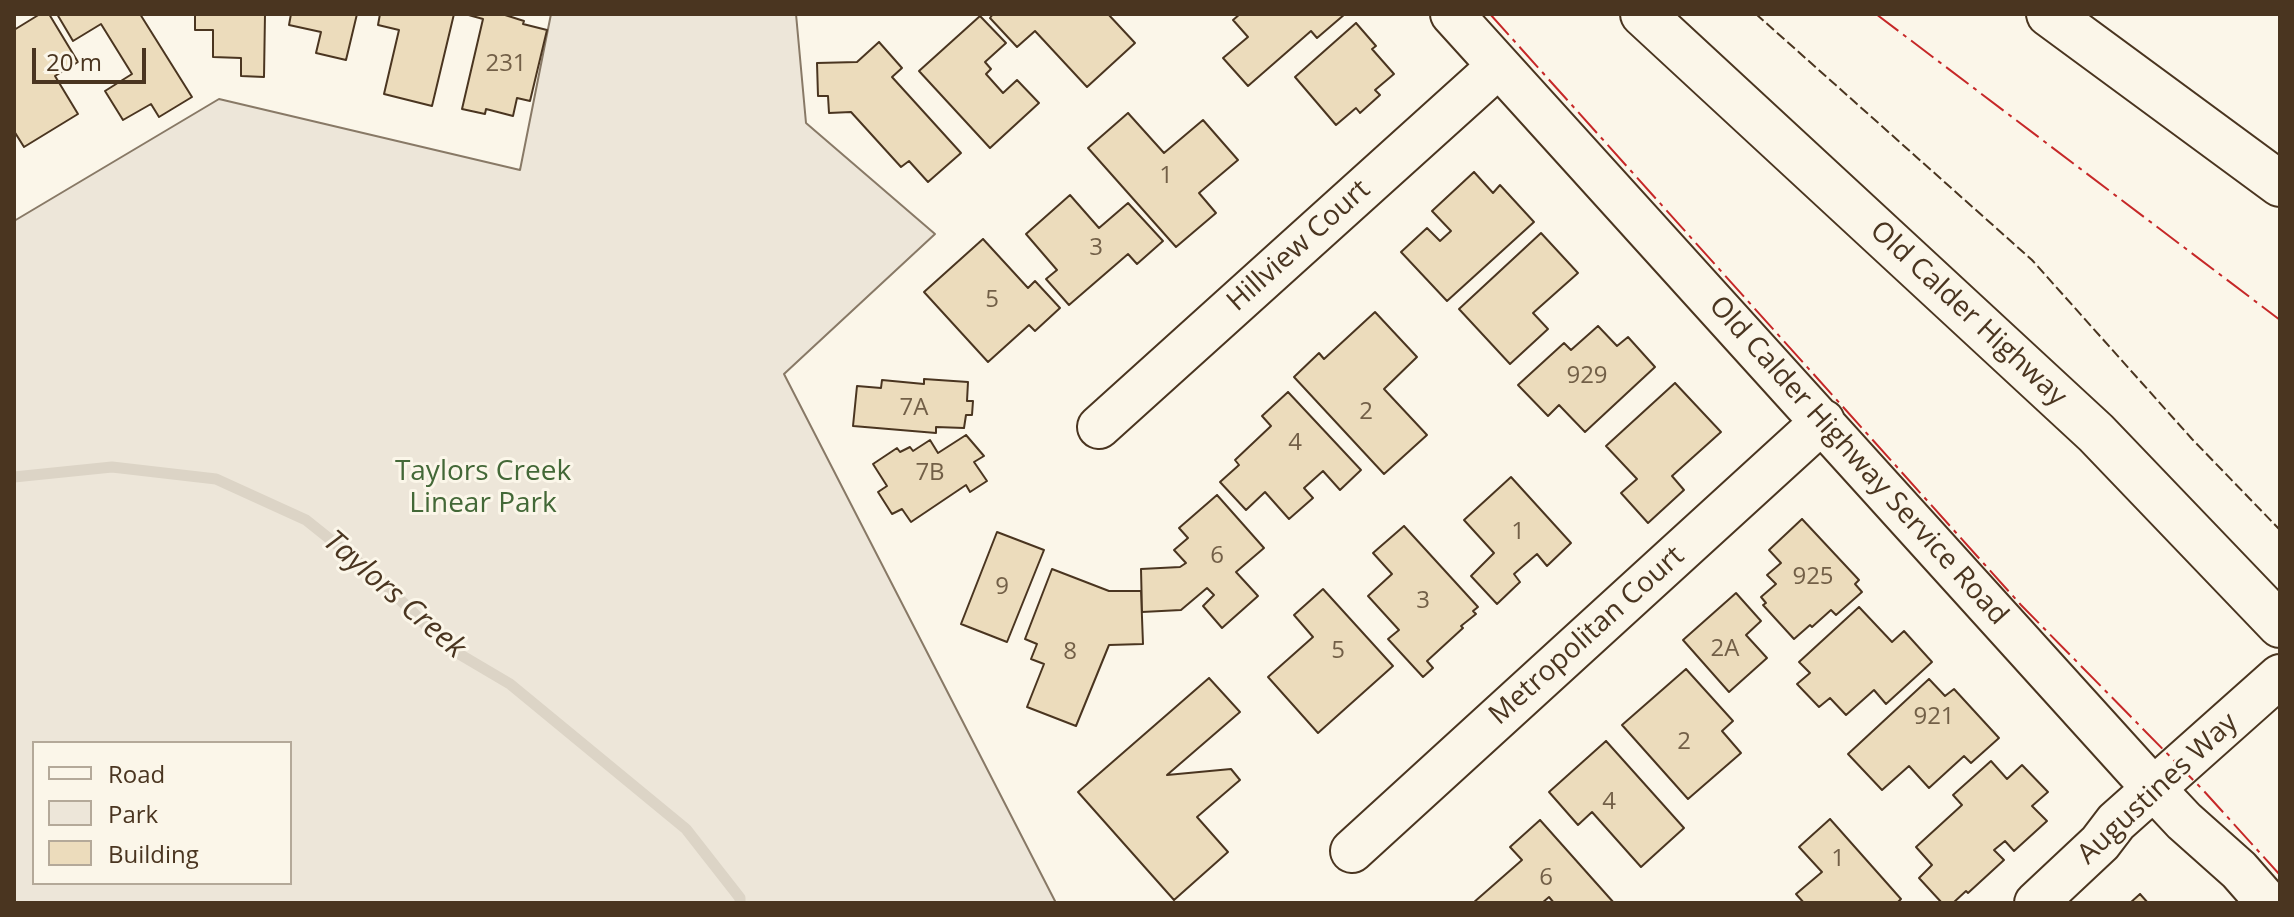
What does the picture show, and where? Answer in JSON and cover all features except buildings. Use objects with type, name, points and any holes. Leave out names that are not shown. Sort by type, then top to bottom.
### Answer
[{"type":"main road","name":"Old Calder Highway","points":[[1643,14],[2096,433],[2280,625]]},
{"type":"main road","points":[[2049,14],[2280,184]]},
{"type":"street","name":"Old Calder Highway Service Road","points":[[1452,14],[2153,788],[2184,821],[2239,870],[2268,903]]},
{"type":"street","name":"Hillview Court","points":[[1099,427],[1499,66]]},
{"type":"street","name":"Metropolitan Court","points":[[1352,851],[1823,421]]},
{"type":"street","name":"Augustines Way","points":[[2036,903],[2100,843],[2116,822],[2280,676]]},
{"type":"green space","name":"Taylors Creek Linear Park","points":[[551,14],[796,14],[806,123],[935,234],[784,374],[1056,903],[14,903],[14,221],[219,99],[520,170]]},
{"type":"waterway","name":"Taylors Creek","points":[[14,477],[112,467],[216,479],[306,520],[376,576],[449,648],[510,684],[686,829],[740,898],[740,903]]},
{"type":"fence","points":[[1756,14],[2032,260],[2192,439],[2280,530]]},
{"type":"power","points":[[1490,14],[2021,605],[2203,790],[2280,875]]},
{"type":"power","points":[[1876,14],[2280,320]]}]
